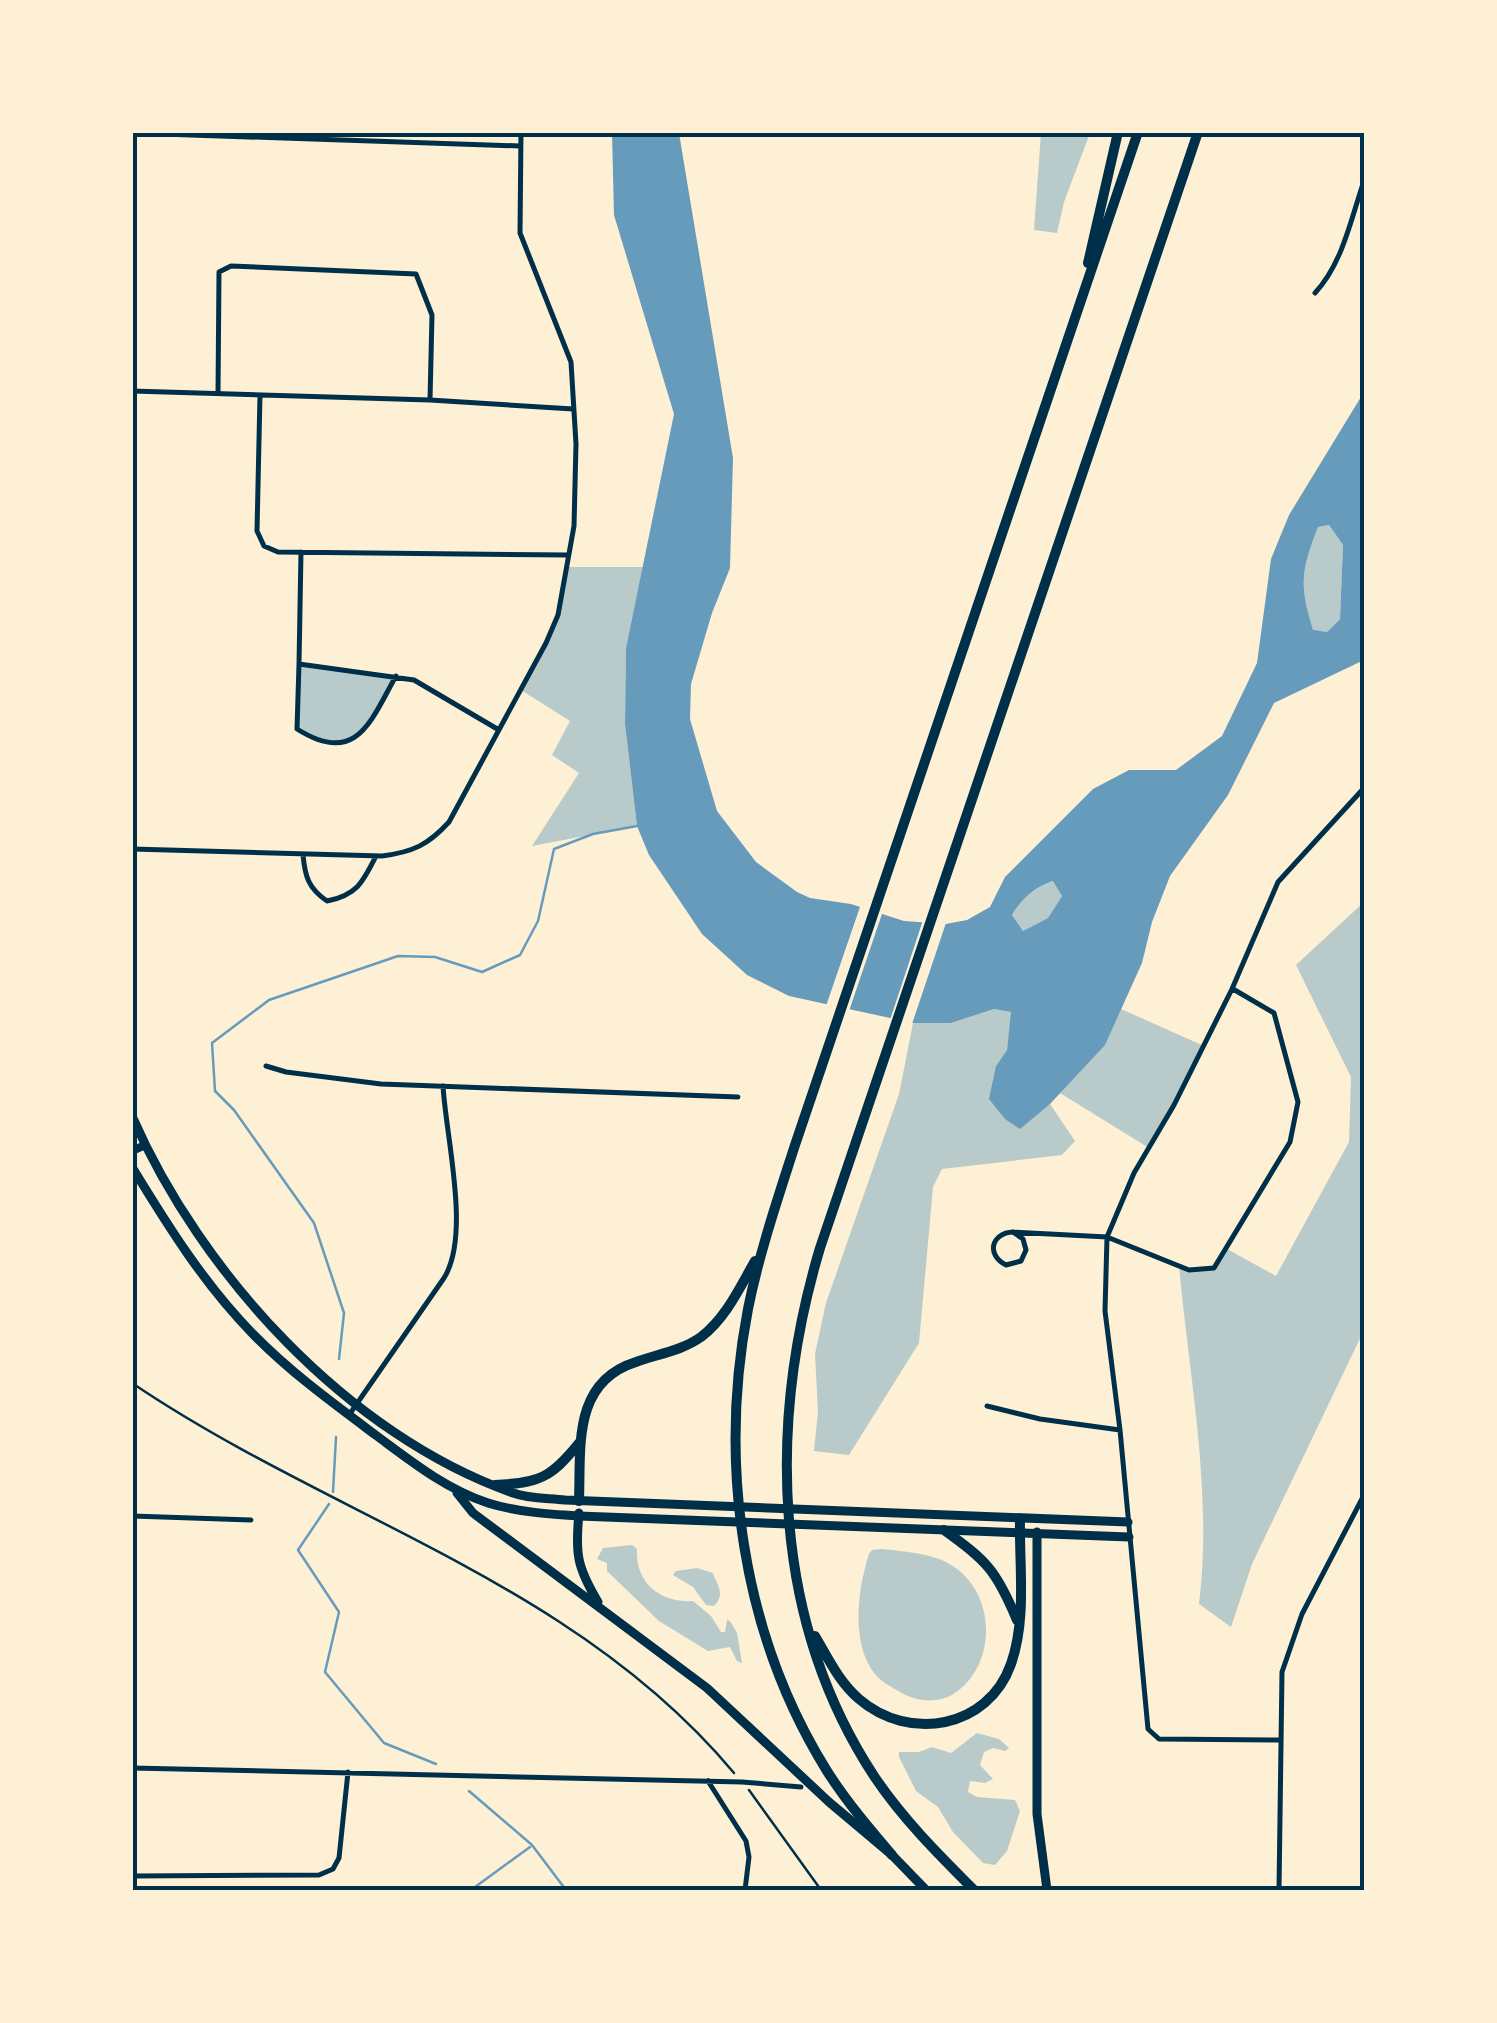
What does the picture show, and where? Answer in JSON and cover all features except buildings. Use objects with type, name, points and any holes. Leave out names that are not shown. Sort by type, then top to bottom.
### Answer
[{"type":"highway","points":[[1075,321],[1118,132]]},
{"type":"highway","points":[[892,1855],[838,1787],[803,1727],[773,1654],[748,1564],[736,1473],[737,1392],[748,1312],[763,1247],[878,896],[1138,132]]},
{"type":"highway","points":[[974,1890],[909,1822],[873,1774],[834,1701],[807,1622],[794,1563],[787,1499],[787,1425],[793,1363],[820,1248],[1198,132]]},
{"type":"highway","points":[[580,1500],[579,1443],[587,1407],[601,1383],[626,1365],[678,1349],[705,1334],[728,1308],[763,1247]]},
{"type":"highway","points":[[495,1484],[540,1479],[558,1468],[579,1443]]},
{"type":"highway","points":[[807,1622],[841,1679],[861,1701],[894,1720],[925,1725],[963,1718],[992,1697],[1011,1664],[1021,1600],[1020,1518]]},
{"type":"highway","points":[[944,1530],[989,1565],[1004,1586],[1018,1621]]},
{"type":"main road","points":[[132,1116],[145,1145],[226,1276],[299,1356],[434,1459],[514,1494],[1128,1522]]},
{"type":"main road","points":[[132,1151],[145,1145]]},
{"type":"main road","points":[[132,1166],[176,1239],[253,1334],[349,1415],[452,1488],[473,1512],[706,1688],[926,1890]]},
{"type":"main road","points":[[452,1488],[502,1507],[578,1516],[1129,1537]]},
{"type":"main road","points":[[580,1500],[578,1565],[601,1608]]},
{"type":"main road","points":[[1037,1519],[1037,1814],[1047,1890]]},
{"type":"main road","points":[[801,1787],[815,1789]]},
{"type":"street","points":[[132,849],[376,856],[412,852],[433,840],[449,822],[499,730],[558,615],[574,526],[571,362],[520,233],[521,132]]},
{"type":"street","points":[[132,134],[520,146]]},
{"type":"street","points":[[1315,292],[1337,260],[1364,180]]},
{"type":"street","points":[[218,394],[220,272],[231,266],[416,274],[432,316],[430,400]]},
{"type":"street","points":[[132,391],[430,400],[574,409]]},
{"type":"street","points":[[260,395],[257,531],[264,546],[278,552],[569,555]]},
{"type":"street","points":[[301,552],[297,729],[312,738],[347,742],[364,733],[396,675]]},
{"type":"street","points":[[299,664],[414,680],[499,730]]},
{"type":"street","points":[[1279,1740],[1159,1739],[1148,1728],[1105,1311],[1107,1237],[1134,1173],[1174,1105],[1232,989],[1278,882],[1364,788]]},
{"type":"street","points":[[302,854],[312,891],[327,901],[345,898],[363,882],[376,856]]},
{"type":"street","points":[[1013,1232],[1024,1239],[1026,1250],[1022,1260],[1006,1265],[996,1259],[994,1242],[1002,1234],[1013,1232],[1107,1237],[1188,1269],[1214,1268],[1290,1142],[1298,1102],[1274,1013],[1232,989]]},
{"type":"street","points":[[266,1066],[370,1083],[738,1097]]},
{"type":"street","points":[[349,1415],[444,1278],[455,1255],[457,1230],[443,1085]]},
{"type":"street","points":[[988,1406],[1040,1419],[1120,1430]]},
{"type":"street","points":[[1279,1890],[1282,1672],[1302,1614],[1364,1495]]},
{"type":"street","points":[[132,1516],[251,1520]]},
{"type":"street","points":[[132,1768],[708,1781],[801,1787]]},
{"type":"street","points":[[132,1876],[320,1875],[333,1869],[339,1858],[348,1772]]},
{"type":"street","points":[[708,1781],[746,1842],[750,1858],[745,1890]]},
{"type":"path","points":[[132,1384],[216,1436],[503,1585],[553,1616],[656,1692],[736,1776]]},
{"type":"path","points":[[746,1787],[821,1890]]},
{"type":"shaded area","points":[[1041,133],[1090,133],[1064,202],[1057,233],[1034,230]]},
{"type":"shaded area","points":[[1329,525],[1343,545],[1340,619],[1327,632],[1313,631],[1305,602],[1305,567],[1318,527]]},
{"type":"shaded area","points":[[567,567],[643,567],[626,648],[625,724],[637,826],[532,846],[579,773],[552,755],[570,721],[521,690],[558,615]]},
{"type":"shaded area","points":[[299,664],[396,675],[360,733],[334,743],[297,729]]},
{"type":"shaded area","points":[[1054,881],[1062,896],[1048,918],[1023,931],[1012,915],[1030,894]]},
{"type":"shaded area","points":[[1364,902],[1364,1330],[1252,1564],[1231,1627],[1199,1604],[1203,1562],[1201,1477],[1179,1265],[1215,1269],[1227,1249],[1276,1276],[1349,1142],[1351,1077],[1296,965]]},
{"type":"shaded area","points":[[994,1009],[1012,1012],[1007,1050],[996,1066],[1019,1128],[1050,1104],[1075,1141],[1062,1155],[942,1169],[933,1187],[919,1343],[849,1455],[814,1451],[818,1412],[815,1354],[826,1303],[899,1094],[913,1023],[951,1023]]},
{"type":"shaded area","points":[[1121,1009],[1204,1046],[1149,1148],[1060,1093],[1104,1045]]},
{"type":"shaded area","points":[[632,1545],[637,1549],[640,1572],[652,1588],[670,1599],[693,1601],[711,1616],[721,1632],[725,1632],[727,1620],[730,1621],[737,1633],[742,1663],[730,1647],[708,1651],[659,1621],[607,1571],[607,1563],[597,1559],[603,1548]]},
{"type":"shaded area","points":[[882,1549],[921,1554],[949,1564],[970,1582],[979,1598],[985,1615],[983,1651],[966,1683],[946,1698],[932,1700],[906,1695],[880,1679],[867,1661],[859,1631],[859,1599],[869,1554]]},
{"type":"shaded area","points":[[697,1568],[713,1573],[720,1593],[714,1606],[706,1605],[693,1587],[673,1575]]},
{"type":"shaded area","points":[[977,1733],[999,1739],[1009,1748],[984,1752],[980,1765],[993,1779],[985,1783],[970,1781],[968,1792],[977,1797],[1015,1800],[1020,1811],[1007,1851],[995,1865],[983,1863],[953,1832],[938,1807],[916,1791],[899,1757],[899,1752],[932,1747],[951,1753]]},
{"type":"water","points":[[612,133],[679,133],[733,458],[730,568],[691,684],[690,719],[717,811],[756,862],[797,892],[904,921],[946,924],[967,920],[990,907],[1005,877],[1093,789],[1129,770],[1176,770],[1222,736],[1257,663],[1271,559],[1289,515],[1364,392],[1364,660],[1274,703],[1228,795],[1170,876],[1152,922],[1142,963],[1105,1045],[1050,1104],[1020,1129],[1005,1119],[989,1099],[996,1066],[1007,1050],[1011,1012],[994,1009],[951,1023],[913,1023],[789,996],[747,975],[702,934],[649,855],[637,826],[625,724],[626,648],[674,414],[614,215]],"holes":[[[1329,525],[1343,545],[1340,619],[1327,632],[1313,630],[1304,578],[1318,527]],[[1053,881],[1062,896],[1048,918],[1023,931],[1012,915],[1030,894]]]},
{"type":"pier","points":[[861,904],[883,911],[848,1014],[826,1006]]},
{"type":"pier","points":[[924,917],[947,920],[911,1027],[889,1023]]},
{"type":"waterway","points":[[339,1359],[344,1313],[314,1223],[234,1110],[215,1091],[212,1043],[269,1000],[398,956],[435,957],[482,972],[520,955],[538,921],[554,849],[593,834],[637,826]]},
{"type":"waterway","points":[[333,1492],[336,1437]]},
{"type":"waterway","points":[[329,1504],[298,1550],[339,1612],[325,1672],[384,1743],[436,1764]]},
{"type":"waterway","points":[[469,1791],[532,1845],[566,1890]]},
{"type":"waterway","points":[[471,1890],[530,1847]]}]
